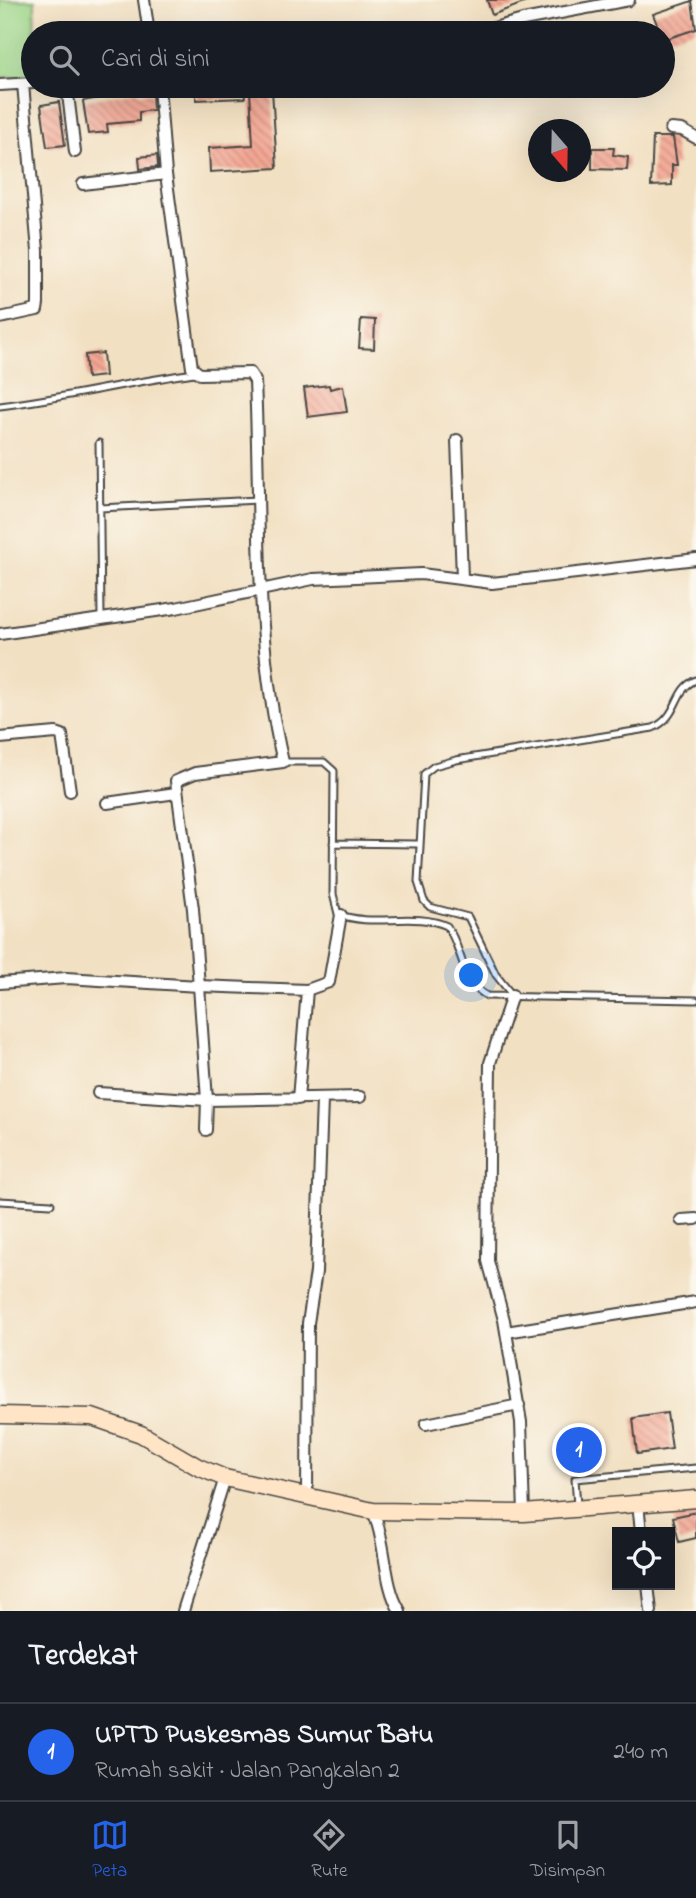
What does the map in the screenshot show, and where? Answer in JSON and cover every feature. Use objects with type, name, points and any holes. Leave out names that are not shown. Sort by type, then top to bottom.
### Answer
[{"type":"street","points":[[144,0],[147,21]]},
{"type":"street","points":[[519,21],[629,0]]},
{"type":"street","points":[[0,85],[21,84]]},
{"type":"street","points":[[0,318],[37,310],[38,304],[38,251],[29,98]]},
{"type":"street","points":[[68,98],[75,152]]},
{"type":"street","points":[[160,98],[166,174],[187,347],[194,373],[250,373],[254,377],[257,538],[264,658],[283,762],[188,775],[176,781],[193,909],[207,1100],[206,1130]]},
{"type":"street","points":[[670,129],[682,130],[696,138]]},
{"type":"street","points":[[83,184],[166,174]]},
{"type":"street","points":[[457,440],[462,578]]},
{"type":"street","points":[[0,634],[176,608],[313,579],[421,575],[492,583],[696,559]]},
{"type":"street","points":[[0,737],[56,733],[62,735],[70,791]]},
{"type":"street","points":[[107,803],[176,793]]},
{"type":"street","points":[[0,983],[66,978],[307,990],[329,982],[341,915]]},
{"type":"street","points":[[298,1099],[307,990]]},
{"type":"street","points":[[512,995],[490,1063],[488,1261],[506,1332],[519,1405],[524,1461],[524,1513]]},
{"type":"street","points":[[98,1093],[207,1100],[322,1100],[360,1097]]},
{"type":"street","points":[[307,1497],[307,1323],[316,1272],[322,1100]]},
{"type":"street","points":[[681,1220],[696,1219]]},
{"type":"street","points":[[506,1332],[696,1302]]},
{"type":"street","points":[[426,1424],[519,1405]]},
{"type":"street","points":[[0,1415],[92,1417],[141,1434],[198,1467],[225,1478],[373,1511],[524,1513],[696,1499]]},
{"type":"street","points":[[183,1611],[225,1478]]},
{"type":"street","points":[[638,1503],[640,1527]]},
{"type":"street","points":[[373,1511],[383,1534],[386,1566],[400,1611]]},
{"type":"street","points":[[649,1590],[651,1611]]},
{"type":"lane","points":[[0,406],[80,396],[112,386],[194,373]]},
{"type":"lane","points":[[99,443],[101,617]]},
{"type":"lane","points":[[100,508],[258,500]]},
{"type":"lane","points":[[512,995],[496,975],[468,917],[450,910],[438,909],[425,901],[418,882],[422,779],[429,769],[456,760],[653,728],[666,722],[683,688],[696,680]]},
{"type":"lane","points":[[283,762],[305,760],[330,765],[334,771],[333,903],[341,915],[356,920],[429,922],[447,926],[470,981],[477,990],[488,996],[696,1000]]},
{"type":"lane","points":[[333,843],[418,844]]},
{"type":"lane","points":[[0,1201],[51,1204]]},
{"type":"lane","points":[[578,1509],[575,1479],[696,1468]]},
{"type":"green space","points":[[0,0],[35,0],[34,21],[21,21],[21,77],[0,78]]},
{"type":"building","points":[[487,0],[529,0],[529,1],[492,15]]},
{"type":"building","points":[[692,1],[696,29],[675,36],[675,21],[656,21],[653,14]]},
{"type":"building","points":[[99,98],[152,98],[153,110],[139,112],[139,121],[107,124],[108,132],[88,134],[83,101]]},
{"type":"building","points":[[196,98],[245,98],[196,100]]},
{"type":"building","points":[[250,98],[273,98],[277,168],[210,172],[209,148],[253,145]]},
{"type":"building","points":[[59,102],[65,145],[47,147],[41,105]]},
{"type":"building","points":[[653,137],[673,137],[677,165],[672,165],[672,185],[651,186]]},
{"type":"building","points":[[592,148],[614,148],[613,155],[628,157],[627,170],[592,169]]},
{"type":"building","points":[[157,155],[158,167],[140,169],[139,157]]},
{"type":"building","points":[[361,319],[375,320],[374,349],[359,348]]},
{"type":"building","points":[[103,353],[105,376],[87,378],[85,355]]},
{"type":"building","points":[[329,385],[330,389],[343,386],[347,412],[308,417],[304,388]]},
{"type":"building","points":[[667,1413],[672,1449],[637,1454],[633,1418]]},
{"type":"building","points":[[696,1512],[696,1538],[679,1542],[673,1517]]},
{"type":"place","name":"UPTD Puskesmas Sumur Batu","points":[[579,1450]]}]
